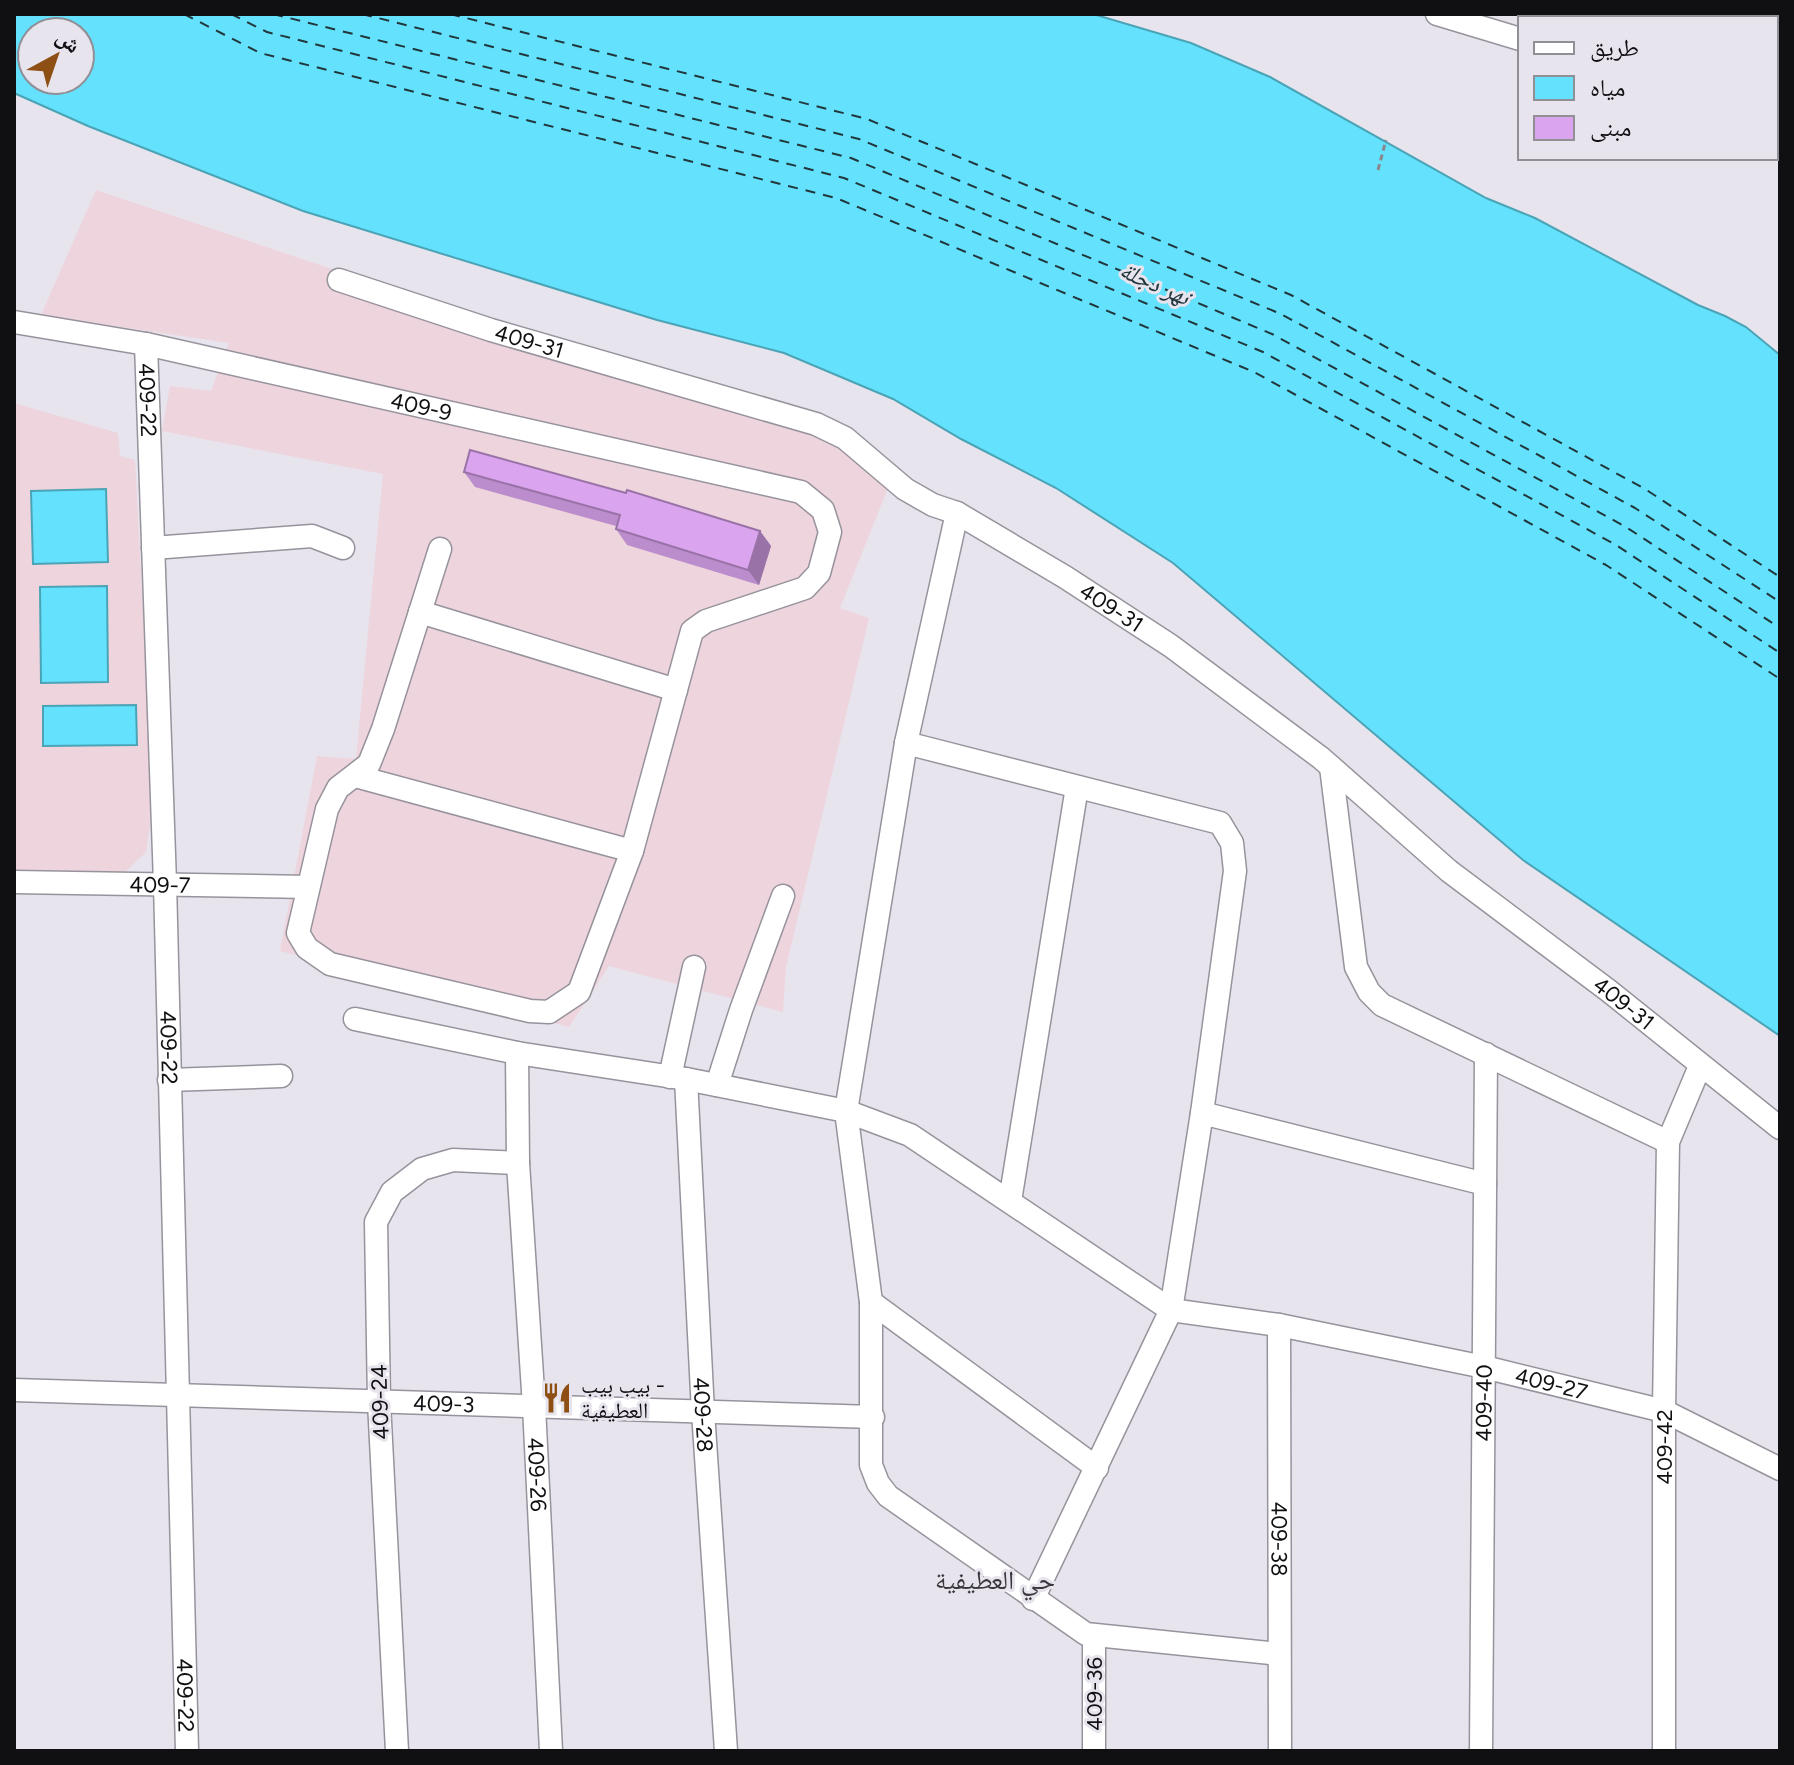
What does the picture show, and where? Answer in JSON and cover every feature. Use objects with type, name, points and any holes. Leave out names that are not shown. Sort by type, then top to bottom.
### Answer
[{"type":"street","points":[[1437,14],[1460,17],[1518,38]]},
{"type":"street","name":"409-31","points":[[339,280],[491,330],[816,424],[845,438],[905,489],[933,505],[957,513],[1065,577],[1171,646],[1331,767],[1449,871],[1609,991],[1780,1128]]},
{"type":"street","name":"409-9","points":[[14,322],[146,344],[801,492],[823,510],[830,532],[819,573],[805,588],[706,621],[692,631],[676,690]]},
{"type":"street","name":"409-22","points":[[146,344],[165,883],[187,1751]]},
{"type":"street","points":[[957,513],[906,743],[846,1111],[871,1302],[871,1465],[878,1483],[888,1496],[1079,1631],[1094,1637],[1279,1654]]},
{"type":"street","points":[[153,548],[312,536],[343,548]]},
{"type":"street","points":[[420,612],[676,690],[632,851],[579,992],[549,1012],[530,1011],[330,964],[307,948],[298,933],[327,809],[338,788],[369,764],[440,549]]},
{"type":"street","points":[[906,743],[1220,823],[1232,843],[1235,871],[1171,1310],[1033,1599]]},
{"type":"street","points":[[1331,767],[1356,967],[1369,992],[1382,1005],[1668,1142],[1700,1066]]},
{"type":"street","points":[[355,776],[632,851]]},
{"type":"street","points":[[1010,1201],[1077,787]]},
{"type":"street","name":"409-7","points":[[14,882],[308,887]]},
{"type":"street","points":[[717,1085],[783,896]]},
{"type":"street","name":"409-28","points":[[694,967],[678,1078],[726,1751]]},
{"type":"street","points":[[355,1019],[517,1053],[678,1078],[846,1111],[910,1135],[1171,1310]]},
{"type":"street","name":"409-26","points":[[517,1053],[518,1163],[551,1751]]},
{"type":"street","name":"409-40","points":[[1481,1751],[1486,1054]]},
{"type":"street","points":[[169,1080],[281,1076]]},
{"type":"street","points":[[1202,1113],[1485,1184]]},
{"type":"street","name":"409-42","points":[[1664,1751],[1668,1142]]},
{"type":"street","name":"409-24","points":[[397,1751],[379,1402],[376,1222],[392,1192],[422,1169],[453,1160],[518,1163]]},
{"type":"street","points":[[871,1302],[1097,1468]]},
{"type":"street","name":"409-27","points":[[1171,1310],[1279,1325],[1484,1367],[1664,1411],[1780,1469]]},
{"type":"street","name":"409-38","points":[[1279,1325],[1280,1751]]},
{"type":"street","name":"409-3","points":[[14,1390],[873,1417]]},
{"type":"street","name":"409-36","points":[[1094,1637],[1094,1751]]},
{"type":"path","points":[[1378,170],[1386,140]]},
{"type":"shaded area","points":[[96,190],[836,438],[888,488],[840,608],[869,618],[786,967],[783,1012],[609,966],[569,1027],[280,951],[317,756],[356,759],[383,474],[162,431],[170,386],[211,391],[229,343],[41,315]]},
{"type":"shaded area","points":[[14,403],[118,433],[120,456],[135,460],[153,803],[146,852],[125,872],[14,871]]},
{"type":"water","name":"نهر دجلة","points":[[14,14],[1093,14],[1191,43],[1270,77],[1486,198],[1535,218],[1698,305],[1746,327],[1780,355],[1780,1036],[1523,860],[1173,563],[1056,488],[961,439],[893,399],[784,353],[657,320],[303,211],[88,126],[21,96],[96,96],[96,16],[16,16],[16,94]]},
{"type":"water","points":[[106,489],[108,562],[33,564],[31,491]]},
{"type":"water","points":[[107,586],[108,682],[41,683],[40,587]]},
{"type":"water","points":[[136,705],[137,745],[43,746],[43,706]]},
{"type":"building","points":[[470,450],[626,493],[627,490],[760,531],[748,570],[616,529],[620,515],[464,472]]},
{"type":"ferry route","points":[[184,14],[260,53],[836,198],[1254,372],[1606,565],[1780,679]]},
{"type":"ferry route","points":[[231,14],[267,32],[844,178],[1263,352],[1616,545],[1780,653]]},
{"type":"ferry route","points":[[273,14],[851,158],[1272,334],[1626,527],[1780,628]]},
{"type":"ferry route","points":[[362,14],[859,139],[1281,314],[1635,508],[1780,602]]},
{"type":"ferry route","points":[[450,14],[867,119],[1291,295],[1645,489],[1780,577]]},
{"type":"place","name":"بيب بيب - العطيفية","points":[[557,1398]]},
{"type":"district","name":"حي العطيفية","points":[[995,1580]]}]
